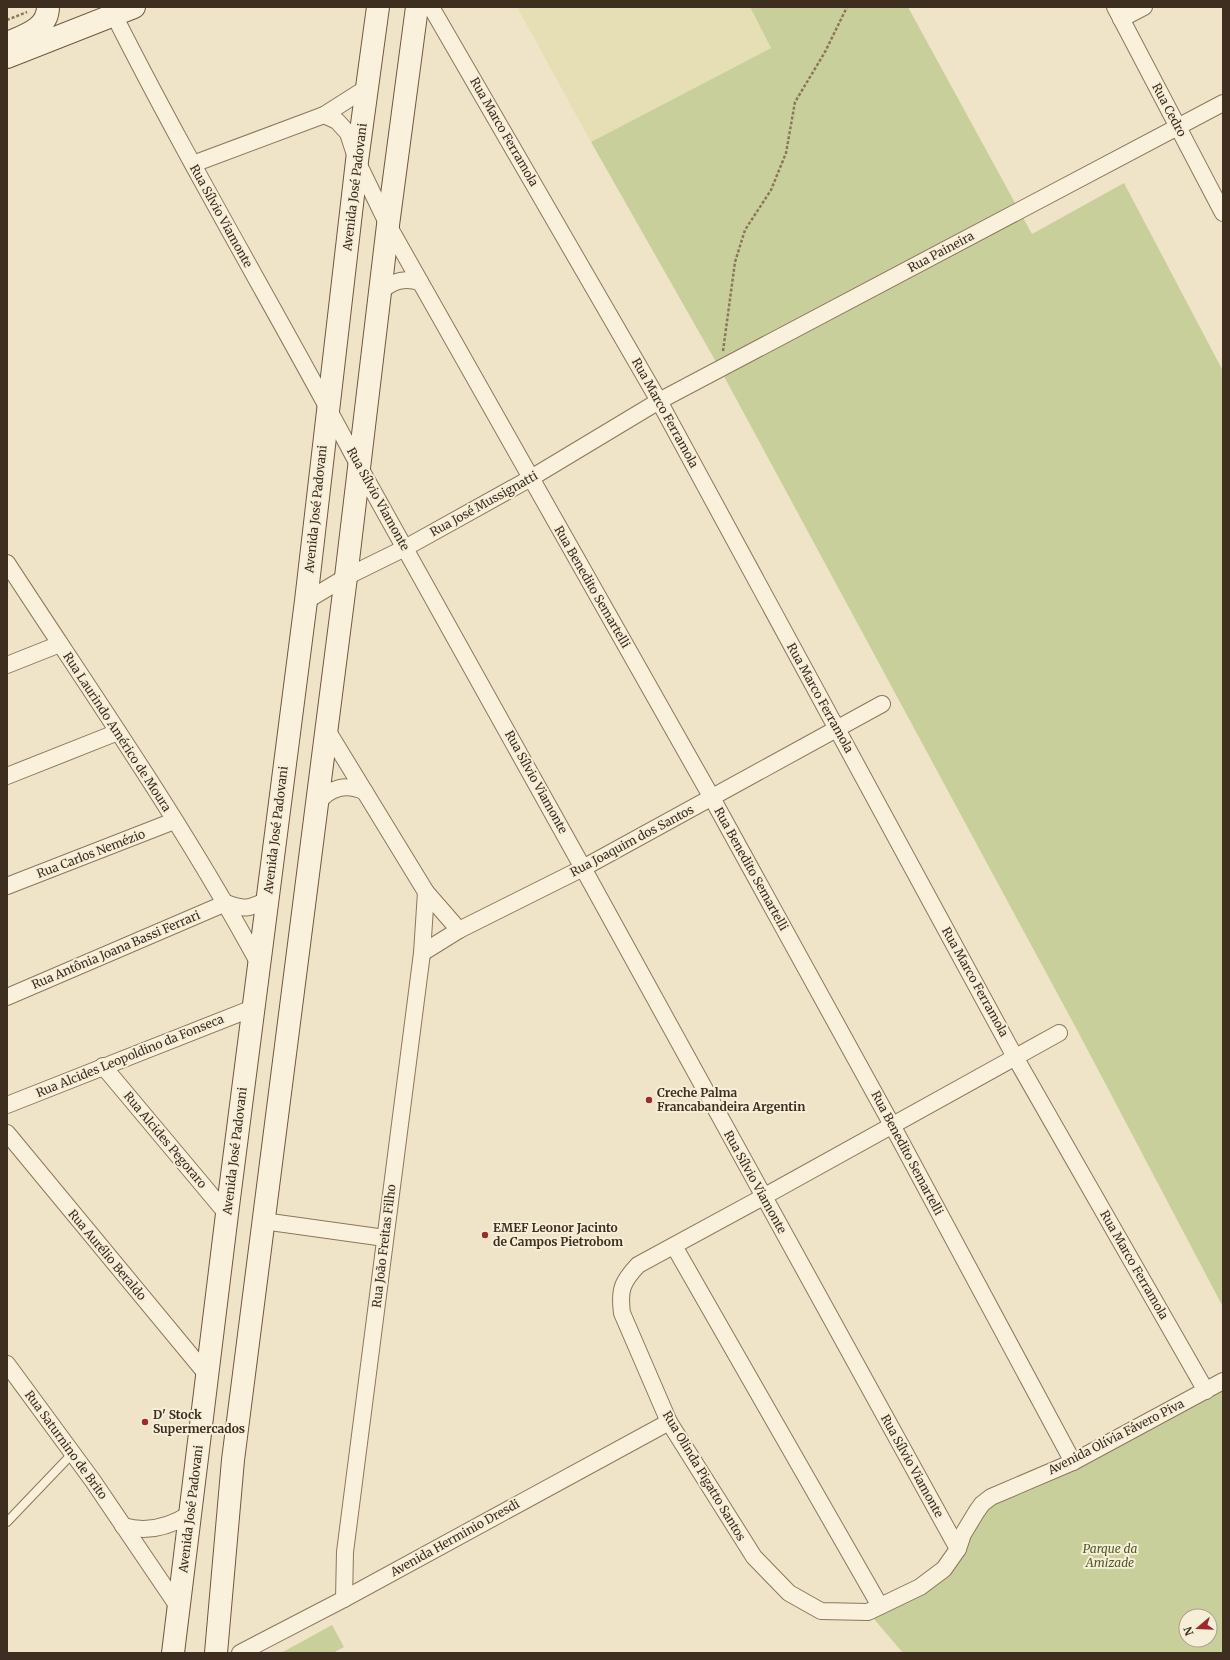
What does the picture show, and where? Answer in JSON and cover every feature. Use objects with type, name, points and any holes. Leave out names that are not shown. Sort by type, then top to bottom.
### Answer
[{"type":"street","name":"Avenida José Padovani","points":[[173,1653],[253,1008],[306,601],[357,161],[378,7]]},
{"type":"street","points":[[216,1653],[233,1460],[327,730],[388,225],[417,7]]},
{"type":"street","name":"Rua Marco Ferramola","points":[[431,7],[659,401],[1015,1057],[1206,1391]]},
{"type":"street","points":[[1118,13],[1144,7]]},
{"type":"street","points":[[7,43],[33,33],[43,22],[48,13],[40,8]]},
{"type":"street","points":[[7,57],[119,10]]},
{"type":"street","name":"Rua Sílvio Viamonte","points":[[119,10],[148,82],[958,1549]]},
{"type":"street","name":"Rua Cedro","points":[[1118,13],[1223,213]]},
{"type":"street","points":[[193,164],[324,115],[368,87]]},
{"type":"street","name":"Rua Paineira","points":[[659,401],[1223,103]]},
{"type":"street","name":"Rua Benedito Semartelli","points":[[324,115],[337,121],[348,133],[357,161],[388,225],[712,798],[892,1125],[1074,1462]]},
{"type":"street","points":[[380,292],[393,282],[400,280],[420,282]]},
{"type":"street","name":"Rua José Mussignatti","points":[[306,601],[346,577],[405,548],[531,478],[659,401]]},
{"type":"street","name":"Rua Laurindo Américo de Moura","points":[[7,563],[118,732],[226,903],[259,964]]},
{"type":"street","points":[[7,665],[60,644]]},
{"type":"street","name":"Rua Joaquim dos Santos","points":[[422,953],[459,930],[583,868],[882,704]]},
{"type":"street","points":[[327,730],[426,892],[459,930]]},
{"type":"street","points":[[7,776],[118,732]]},
{"type":"street","points":[[317,804],[327,793],[341,787],[358,789],[365,792]]},
{"type":"street","name":"Rua Carlos Nemézio","points":[[7,886],[174,822]]},
{"type":"street","name":"Rua João Freitas Filho","points":[[344,1599],[345,1552],[422,953],[426,892]]},
{"type":"street","points":[[226,903],[240,908],[246,908],[267,900]]},
{"type":"street","name":"Rua Antônia Joana Bassi Ferrari","points":[[7,997],[226,903]]},
{"type":"street","name":"Rua Alcides Leopoldino da Fonseca","points":[[7,1105],[253,1008]]},
{"type":"street","name":"Rua Olinda Pigatto Santos","points":[[874,1609],[821,1611],[789,1593],[754,1557],[669,1422],[622,1313],[620,1301],[622,1288],[626,1277],[638,1264],[674,1246],[1059,1033]]},
{"type":"street","name":"Rua Alcides Pegoraro","points":[[103,1066],[227,1214]]},
{"type":"street","name":"Rua Aurélio Beraldo","points":[[7,1132],[208,1376]]},
{"type":"street","points":[[263,1221],[385,1238]]},
{"type":"street","points":[[674,1246],[874,1609]]},
{"type":"street","name":"Rua Saturnino de Brito","points":[[7,1364],[123,1526],[179,1608]]},
{"type":"street","name":"Avenida Olívia Fávero Piva","points":[[874,1609],[920,1587],[944,1569],[958,1549],[963,1534],[973,1517],[982,1504],[991,1497],[1074,1462],[1223,1381]]},
{"type":"street","name":"Avenida Herminio Dresdi","points":[[240,1653],[344,1599],[669,1422]]},
{"type":"street","points":[[123,1526],[135,1529],[148,1529],[176,1522],[191,1513]]},
{"type":"lane","points":[[7,1522],[72,1454]]},
{"type":"path","points":[[720,369],[735,262],[745,230],[771,190],[786,153],[795,102],[825,52],[847,7]]},
{"type":"path","points":[[7,20],[40,8]]},
{"type":"shaded area","points":[[517,7],[750,7],[771,48],[591,142]]},
{"type":"green space","points":[[750,7],[908,7],[1032,234],[1124,183],[1223,371],[1223,1307],[1076,1028],[720,369],[591,142],[771,48]]},
{"type":"green space","name":"Parque da Amizade","points":[[1223,1390],[1223,1653],[903,1653],[868,1612],[922,1590],[980,1512]]},
{"type":"green space","points":[[332,1625],[344,1647],[333,1653],[281,1653]]},
{"type":"place","name":"Creche Palma Francabandeira Argentin","points":[[649,1100]]},
{"type":"place","name":"EMEF Leonor Jacinto de Campos Pietrobom","points":[[485,1235]]},
{"type":"place","name":"D' Stock Supermercados","points":[[145,1422]]}]
